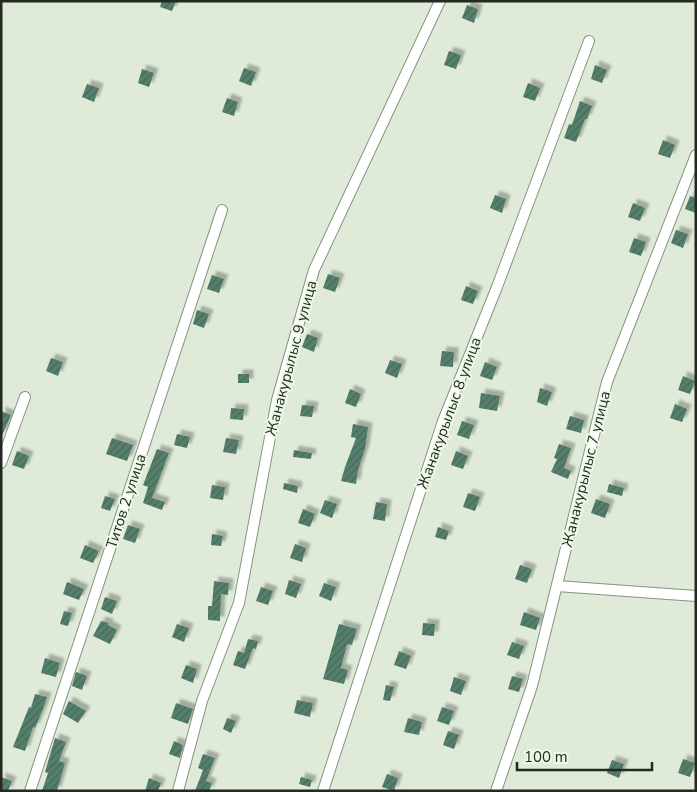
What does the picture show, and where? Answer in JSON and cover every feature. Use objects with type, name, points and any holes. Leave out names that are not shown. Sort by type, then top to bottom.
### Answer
[{"type":"street","name":"Жанакурылыс 9 улица","points":[[178,791],[202,701],[239,603],[277,400],[314,270],[440,1]]},
{"type":"street","name":"Жанакурылыс 8 улица","points":[[323,791],[443,421],[497,287],[589,41]]},
{"type":"street","name":"Жанакурылыс 7 улица","points":[[496,791],[532,686],[607,382],[696,155]]},
{"type":"street","name":"Титов 2 улица","points":[[30,791],[222,210]]},
{"type":"street","points":[[1,463],[25,397]]},
{"type":"street","points":[[557,586],[696,596]]},
{"type":"building","points":[[162,1],[176,1],[172,11],[160,7]]},
{"type":"building","points":[[467,5],[478,9],[474,23],[462,18]]},
{"type":"building","points":[[449,51],[461,55],[456,69],[444,65]]},
{"type":"building","points":[[595,65],[607,70],[602,83],[591,79]]},
{"type":"building","points":[[244,68],[256,72],[251,86],[239,81]]},
{"type":"building","points":[[142,69],[154,73],[149,87],[138,83]]},
{"type":"building","points":[[528,83],[540,88],[535,101],[523,97]]},
{"type":"building","points":[[87,84],[99,88],[94,102],[82,97]]},
{"type":"building","points":[[227,98],[238,102],[234,116],[222,112]]},
{"type":"building","points":[[580,101],[592,106],[576,142],[564,138],[569,124],[572,125]]},
{"type":"building","points":[[663,140],[675,145],[670,158],[658,154]]},
{"type":"building","points":[[495,195],[506,199],[502,213],[490,208]]},
{"type":"building","points":[[690,196],[696,198],[696,213],[685,209]]},
{"type":"building","points":[[633,203],[645,208],[640,221],[628,217]]},
{"type":"building","points":[[676,230],[688,234],[683,248],[671,243]]},
{"type":"building","points":[[634,238],[646,242],[641,256],[629,252]]},
{"type":"building","points":[[328,274],[340,278],[335,292],[323,288]]},
{"type":"building","points":[[212,275],[224,279],[219,293],[207,289]]},
{"type":"building","points":[[466,286],[478,291],[473,304],[461,300]]},
{"type":"building","points":[[197,310],[209,314],[204,328],[193,324]]},
{"type":"building","points":[[307,334],[318,338],[314,352],[302,347]]},
{"type":"building","points":[[442,351],[454,352],[453,367],[440,366]]},
{"type":"building","points":[[51,358],[63,362],[58,376],[46,371]]},
{"type":"building","points":[[390,360],[402,364],[397,378],[385,373]]},
{"type":"building","points":[[485,362],[497,367],[492,380],[480,376]]},
{"type":"building","points":[[238,374],[249,374],[249,383],[238,383]]},
{"type":"building","points":[[683,376],[695,381],[690,394],[678,390]]},
{"type":"building","points":[[540,388],[552,392],[547,406],[537,402]]},
{"type":"building","points":[[350,389],[361,394],[356,407],[345,403]]},
{"type":"building","points":[[481,393],[500,396],[497,411],[479,408]]},
{"type":"building","points":[[675,404],[687,409],[682,422],[670,418]]},
{"type":"building","points":[[302,405],[314,406],[312,417],[300,416]]},
{"type":"building","points":[[231,408],[244,409],[243,420],[230,419]]},
{"type":"building","points":[[1,411],[11,415],[1,438]]},
{"type":"building","points":[[570,416],[584,420],[581,433],[566,429]]},
{"type":"building","points":[[462,421],[474,425],[469,439],[457,435]]},
{"type":"building","points":[[353,424],[368,427],[365,449],[358,470],[356,484],[341,481],[356,438],[351,437]]},
{"type":"building","points":[[177,434],[190,437],[187,448],[174,445]]},
{"type":"building","points":[[112,438],[133,445],[127,461],[106,454]]},
{"type":"building","points":[[226,438],[239,440],[236,454],[223,452]]},
{"type":"building","points":[[559,444],[571,448],[564,468],[571,471],[568,479],[551,472],[557,459],[554,458]]},
{"type":"building","points":[[157,449],[169,453],[152,498],[165,502],[162,510],[143,503],[148,487],[143,485]]},
{"type":"building","points":[[294,450],[312,453],[311,459],[293,457]]},
{"type":"building","points":[[17,451],[29,456],[24,469],[12,465]]},
{"type":"building","points":[[456,451],[468,456],[463,469],[451,465]]},
{"type":"building","points":[[284,483],[298,486],[297,493],[283,489]]},
{"type":"building","points":[[609,484],[624,488],[622,496],[607,492]]},
{"type":"building","points":[[212,485],[225,487],[223,500],[210,498]]},
{"type":"building","points":[[468,493],[480,497],[475,511],[463,507]]},
{"type":"building","points":[[105,496],[115,499],[110,511],[101,508]]},
{"type":"building","points":[[596,499],[610,504],[605,518],[591,513]]},
{"type":"building","points":[[325,500],[337,504],[332,518],[320,513]]},
{"type":"building","points":[[376,502],[387,504],[385,521],[373,519]]},
{"type":"building","points":[[303,509],[315,514],[310,527],[298,523]]},
{"type":"building","points":[[128,525],[140,529],[135,543],[123,539]]},
{"type":"building","points":[[438,527],[449,531],[446,540],[435,537]]},
{"type":"building","points":[[212,534],[223,536],[221,546],[211,545]]},
{"type":"building","points":[[295,544],[306,548],[302,562],[290,558]]},
{"type":"building","points":[[85,545],[99,551],[93,563],[80,558]]},
{"type":"building","points":[[520,565],[532,569],[527,583],[515,579]]},
{"type":"building","points":[[289,580],[301,584],[296,598],[285,594]]},
{"type":"building","points":[[214,581],[229,583],[228,595],[221,594],[220,621],[208,620],[208,606],[212,606]]},
{"type":"building","points":[[67,582],[84,589],[79,600],[63,594]]},
{"type":"building","points":[[324,583],[336,587],[331,601],[319,596]]},
{"type":"building","points":[[261,587],[273,591],[268,605],[256,601]]},
{"type":"building","points":[[105,597],[117,601],[112,614],[101,609]]},
{"type":"building","points":[[64,611],[72,613],[68,626],[60,624]]},
{"type":"building","points":[[524,612],[540,618],[536,630],[520,625]]},
{"type":"building","points":[[101,621],[109,623],[108,625],[117,630],[110,644],[93,636]]},
{"type":"building","points":[[423,623],[435,624],[434,636],[422,635]]},
{"type":"building","points":[[177,624],[189,628],[184,642],[172,637]]},
{"type":"building","points":[[339,624],[357,629],[352,645],[347,644],[341,668],[348,670],[344,684],[323,679]]},
{"type":"building","points":[[248,639],[258,641],[256,649],[253,648],[245,669],[233,665],[238,651],[244,653]]},
{"type":"building","points":[[512,642],[524,646],[519,659],[507,655]]},
{"type":"building","points":[[399,651],[411,656],[406,669],[394,665]]},
{"type":"building","points":[[45,658],[60,663],[56,677],[41,673]]},
{"type":"building","points":[[186,665],[197,669],[193,683],[181,678]]},
{"type":"building","points":[[76,672],[87,676],[82,690],[72,686]]},
{"type":"building","points":[[512,676],[523,679],[519,692],[508,689]]},
{"type":"building","points":[[454,677],[466,681],[461,695],[450,691]]},
{"type":"building","points":[[386,685],[394,687],[390,701],[383,700]]},
{"type":"building","points":[[35,694],[47,697],[35,728],[33,727],[25,751],[13,747],[29,707],[31,708]]},
{"type":"building","points":[[297,700],[313,703],[310,717],[294,713]]},
{"type":"building","points":[[69,701],[86,711],[78,723],[63,714]]},
{"type":"building","points":[[176,703],[193,709],[188,724],[171,718]]},
{"type":"building","points":[[442,707],[454,711],[449,725],[437,721]]},
{"type":"building","points":[[227,718],[236,721],[231,733],[223,729]]},
{"type":"building","points":[[408,718],[422,722],[419,735],[404,732]]},
{"type":"building","points":[[448,731],[459,735],[454,749],[443,745]]},
{"type":"building","points":[[55,738],[66,742],[59,761],[65,763],[57,791],[42,791],[48,773],[45,772]]},
{"type":"building","points":[[174,741],[183,745],[180,758],[169,754]]},
{"type":"building","points":[[203,754],[215,758],[206,781],[212,783],[209,791],[195,791],[203,770],[198,768]]},
{"type":"building","points":[[683,759],[695,763],[690,777],[678,773]]},
{"type":"building","points":[[612,760],[624,764],[619,778],[607,773]]},
{"type":"building","points":[[387,774],[398,778],[394,791],[382,787]]},
{"type":"building","points":[[1,777],[12,781],[8,791],[1,791]]},
{"type":"building","points":[[301,777],[312,780],[310,787],[299,784]]},
{"type":"building","points":[[149,778],[161,783],[158,791],[145,791]]}]
